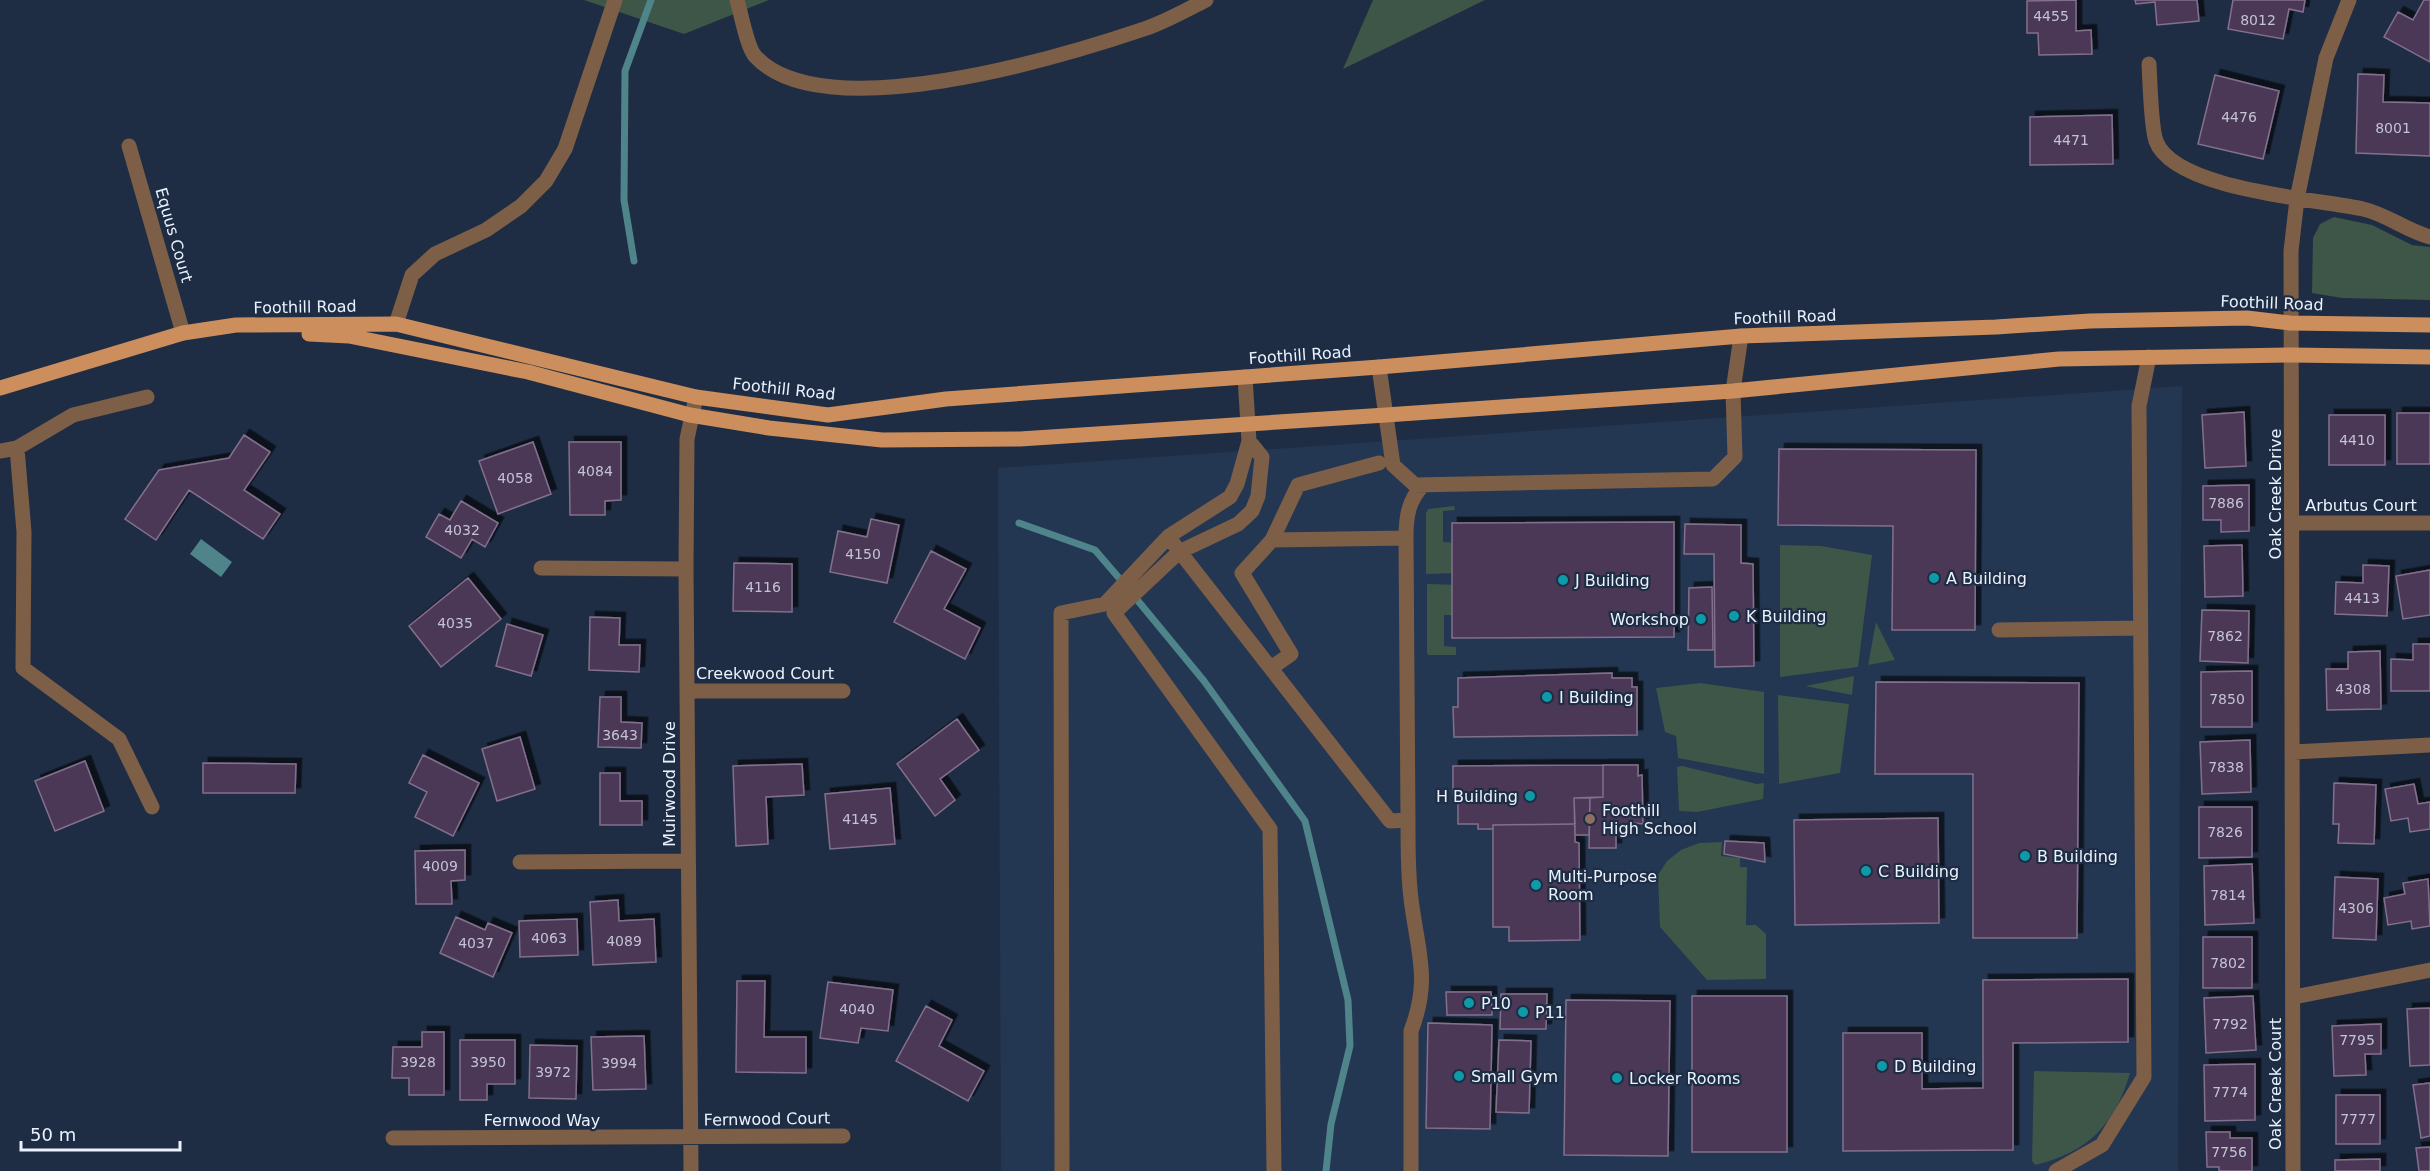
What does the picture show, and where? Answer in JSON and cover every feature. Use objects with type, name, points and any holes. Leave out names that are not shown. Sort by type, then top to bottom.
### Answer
[{"type":"main road","name":"Foothill Road","points":[[0,388],[183,333],[236,325],[396,324],[696,397],[828,415],[946,399],[1379,367],[1741,336],[1996,327],[2090,321],[2247,318],[2290,323],[2430,326]]},
{"type":"main road","name":"Foothill Road","points":[[183,333],[349,336],[528,372],[690,416],[770,428],[882,440],[1020,439],[1386,415],[1733,391],[2059,359],[2292,355],[2430,357]]},
{"type":"street","points":[[396,324],[412,275],[435,254],[486,230],[521,206],[546,181],[565,149],[615,0]]},
{"type":"street","points":[[737,0],[754,55],[782,76],[826,85],[873,90],[945,82],[1042,58],[1146,29],[1206,0]]},
{"type":"street","name":"Oak Creek Drive","points":[[2294,996],[2291,251],[2297,199],[2326,58],[2349,0]]},
{"type":"street","points":[[2149,64],[2156,141],[2167,157],[2201,176],[2224,184],[2297,199],[2365,209],[2430,237]]},
{"type":"street","name":"Equus Court","points":[[129,146],[183,333]]},
{"type":"street","points":[[1379,367],[1393,465],[1415,485],[1713,479],[1735,457],[1733,391],[1741,336]]},
{"type":"street","points":[[2056,1171],[2102,1145],[2144,1077],[2139,406],[2149,357]]},
{"type":"street","points":[[1062,1171],[1061,613],[1105,604],[1168,536],[1230,497],[1237,484],[1249,441],[1245,377]]},
{"type":"street","points":[[0,451],[16,448],[73,415],[147,397]]},
{"type":"street","name":"Muirwood Drive","points":[[691,1171],[686,569],[690,416],[696,397]]},
{"type":"street","points":[[1249,441],[1262,457],[1258,496],[1252,511],[1238,524],[1179,552],[1114,613],[1270,829],[1274,1171]]},
{"type":"street","points":[[16,448],[24,532],[23,668],[119,739],[152,807]]},
{"type":"street","points":[[1271,668],[1291,654],[1242,573],[1272,540],[1298,485],[1379,463]]},
{"type":"street","points":[[1411,1171],[1411,1031],[1417,1016],[1423,981],[1421,949],[1413,912],[1408,820],[1406,538],[1408,508],[1423,485]]},
{"type":"street","name":"Arbutus Court","points":[[2293,523],[2430,523]]},
{"type":"street","points":[[1168,536],[1390,820],[1408,820]]},
{"type":"street","points":[[1272,540],[1406,538]]},
{"type":"street","points":[[541,568],[686,569]]},
{"type":"street","points":[[1999,630],[2140,628]]},
{"type":"street","name":"Creekwood Court","points":[[687,691],[843,691]]},
{"type":"street","points":[[2293,752],[2430,745]]},
{"type":"street","points":[[520,862],[687,861]]},
{"type":"street","points":[[2294,996],[2430,970]]},
{"type":"street","name":"Oak Creek Court","points":[[2293,1171],[2294,996]]},
{"type":"street","name":"Fernwood Court","points":[[691,1138],[843,1136]]},
{"type":"street","name":"Fernwood Way","points":[[393,1138],[691,1138]]},
{"type":"shaded area","points":[[584,0],[769,0],[684,34]]},
{"type":"shaded area","points":[[1373,0],[1485,0],[1343,69]]},
{"type":"shaded area","points":[[2334,217],[2372,225],[2412,245],[2430,247],[2430,300],[2342,298],[2312,293],[2313,238],[2320,224]]},
{"type":"shaded area","name":"Foothill High School","points":[[2182,386],[2178,1171],[1001,1171],[998,468]]},
{"type":"shaded area","points":[[1454,506],[1455,510],[1443,511],[1443,542],[1459,543],[1460,573],[1426,574],[1426,513],[1428,509]]},
{"type":"shaded area","points":[[201,539],[232,562],[221,577],[190,554]]},
{"type":"shaded area","points":[[1780,545],[1821,546],[1872,555],[1858,667],[1780,677]]},
{"type":"shaded area","points":[[1427,584],[1461,585],[1461,615],[1444,615],[1444,646],[1456,647],[1456,655],[1428,655],[1427,653]]},
{"type":"shaded area","points":[[1876,622],[1895,660],[1868,665]]},
{"type":"shaded area","points":[[1854,676],[1852,695],[1805,686],[1806,686]]},
{"type":"shaded area","points":[[1700,683],[1764,692],[1764,774],[1678,758],[1676,736],[1665,732],[1656,688]]},
{"type":"shaded area","points":[[1778,695],[1849,704],[1840,773],[1779,784]]},
{"type":"shaded area","points":[[1682,766],[1757,784],[1764,783],[1763,799],[1697,812],[1679,811],[1677,767]]},
{"type":"shaded area","points":[[1722,842],[1721,856],[1740,858],[1740,867],[1747,867],[1746,925],[1756,925],[1766,934],[1766,979],[1707,980],[1660,927],[1658,875],[1667,861],[1681,850],[1699,843]]},
{"type":"shaded area","points":[[2034,1071],[2130,1073],[2116,1107],[2097,1134],[2070,1152],[2035,1165],[2032,1161]]},
{"type":"building","points":[[2076,0],[2076,31],[2091,30],[2092,54],[2039,55],[2038,33],[2027,33],[2027,1]]},
{"type":"building","points":[[2135,0],[2197,0],[2199,21],[2157,25],[2155,2],[2136,4]]},
{"type":"building","points":[[2233,0],[2305,0],[2303,12],[2289,9],[2283,39],[2228,29]]},
{"type":"building","points":[[2424,0],[2430,0],[2430,62],[2384,37],[2398,12],[2413,20]]},
{"type":"building","points":[[2358,74],[2384,75],[2383,102],[2430,103],[2430,156],[2356,153]]},
{"type":"building","points":[[2215,75],[2279,91],[2263,159],[2198,144]]},
{"type":"building","points":[[2112,115],[2113,164],[2030,165],[2030,117]]},
{"type":"building","points":[[2244,412],[2246,466],[2205,468],[2202,415]]},
{"type":"building","points":[[2397,413],[2430,413],[2430,464],[2397,464]]},
{"type":"building","points":[[2329,415],[2385,415],[2385,465],[2329,465]]},
{"type":"building","points":[[244,435],[270,452],[244,490],[280,514],[263,539],[189,490],[156,540],[125,519],[159,470],[229,458]]},
{"type":"building","points":[[533,442],[551,494],[498,514],[479,461]]},
{"type":"building","points":[[569,442],[621,442],[621,500],[605,501],[605,515],[570,515]]},
{"type":"building","name":"A Building","points":[[1779,449],[1976,450],[1975,630],[1892,630],[1893,526],[1778,525]]},
{"type":"building","points":[[2249,485],[2249,531],[2221,532],[2221,520],[2203,520],[2203,486]]},
{"type":"building","points":[[461,501],[498,523],[485,547],[472,539],[461,558],[426,537],[439,514],[450,520]]},
{"type":"building","points":[[871,519],[899,525],[887,583],[830,572],[838,531],[867,537]]},
{"type":"building","name":"J Building","points":[[1674,522],[1674,637],[1452,638],[1452,523]]},
{"type":"building","name":"K Building","points":[[1685,524],[1741,525],[1741,563],[1753,564],[1754,666],[1715,667],[1714,554],[1684,554]]},
{"type":"building","points":[[2242,545],[2243,596],[2205,597],[2204,546]]},
{"type":"building","points":[[931,551],[966,569],[944,609],[980,628],[965,659],[894,622]]},
{"type":"building","points":[[734,563],[792,564],[792,612],[733,611]]},
{"type":"building","points":[[2363,565],[2389,566],[2387,616],[2335,614],[2336,582],[2363,583]]},
{"type":"building","points":[[2430,570],[2430,615],[2403,619],[2396,576]]},
{"type":"building","points":[[468,578],[501,619],[441,667],[409,626]]},
{"type":"building","name":"Workshop","points":[[1712,587],[1713,650],[1688,650],[1689,588]]},
{"type":"building","points":[[2202,610],[2249,611],[2248,663],[2200,661]]},
{"type":"building","points":[[590,617],[620,618],[619,645],[640,645],[639,672],[589,670]]},
{"type":"building","points":[[507,624],[543,635],[531,676],[496,666]]},
{"type":"building","points":[[2413,644],[2430,644],[2430,691],[2391,691],[2391,659],[2413,660]]},
{"type":"building","points":[[2380,651],[2381,709],[2327,710],[2326,669],[2348,669],[2348,652]]},
{"type":"building","points":[[2252,671],[2252,727],[2201,727],[2201,672]]},
{"type":"building","name":"I Building","points":[[1612,673],[1612,678],[1632,678],[1632,687],[1637,687],[1637,735],[1454,737],[1453,707],[1458,707],[1458,678]]},
{"type":"building","name":"B Building","points":[[1876,682],[2079,683],[2077,938],[1973,938],[1973,774],[1875,774]]},
{"type":"building","points":[[600,697],[621,697],[621,722],[642,723],[641,748],[598,747]]},
{"type":"building","points":[[957,719],[979,750],[940,779],[955,800],[935,816],[897,764]]},
{"type":"building","points":[[520,737],[535,789],[497,801],[482,749]]},
{"type":"building","points":[[2250,740],[2251,792],[2202,794],[2200,742]]},
{"type":"building","points":[[423,755],[479,783],[453,836],[415,817],[427,792],[409,783]]},
{"type":"building","points":[[85,761],[104,811],[55,831],[35,781]]},
{"type":"building","points":[[203,763],[296,764],[295,793],[203,793]]},
{"type":"building","points":[[802,764],[804,795],[766,797],[768,844],[736,846],[733,766]]},
{"type":"building","name":"H Building","points":[[1603,765],[1603,797],[1574,798],[1575,824],[1493,825],[1493,829],[1478,829],[1478,824],[1458,824],[1458,795],[1453,795],[1453,766]]},
{"type":"building","points":[[1603,765],[1638,765],[1638,776],[1642,775],[1643,824],[1634,823],[1633,834],[1616,834],[1616,848],[1589,848],[1590,798],[1603,797]]},
{"type":"building","points":[[600,773],[620,773],[620,801],[642,801],[642,825],[600,825]]},
{"type":"building","points":[[2334,783],[2376,785],[2374,844],[2338,843],[2339,824],[2333,824]]},
{"type":"building","points":[[2414,784],[2418,804],[2430,802],[2430,829],[2410,832],[2408,818],[2391,821],[2385,789]]},
{"type":"building","points":[[890,788],[895,844],[830,849],[825,794]]},
{"type":"building","points":[[1574,798],[1590,798],[1589,835],[1575,835]]},
{"type":"building","points":[[2199,807],[2252,807],[2252,857],[2199,858]]},
{"type":"building","name":"C Building","points":[[1938,818],[1939,923],[1795,925],[1794,820]]},
{"type":"building","name":"Multi-Purpose Room","points":[[1575,824],[1575,842],[1579,843],[1580,940],[1509,941],[1509,927],[1493,927],[1493,825]]},
{"type":"building","points":[[1725,841],[1764,843],[1765,862],[1724,854]]},
{"type":"building","points":[[465,850],[465,880],[451,881],[452,904],[416,904],[415,851]]},
{"type":"building","points":[[2252,864],[2254,923],[2205,925],[2204,866]]},
{"type":"building","points":[[2335,877],[2378,879],[2376,940],[2333,938]]},
{"type":"building","points":[[2428,879],[2430,926],[2412,929],[2411,921],[2388,925],[2384,898],[2405,894],[2403,883]]},
{"type":"building","points":[[618,900],[619,921],[654,919],[656,962],[593,965],[590,902]]},
{"type":"building","points":[[456,917],[485,930],[488,923],[512,933],[493,977],[440,953]]},
{"type":"building","points":[[577,919],[578,955],[520,957],[519,921]]},
{"type":"building","points":[[2203,937],[2252,937],[2252,988],[2203,988]]},
{"type":"building","name":"D Building","points":[[2128,979],[2128,1042],[2013,1043],[2013,1150],[1843,1151],[1843,1033],[1922,1033],[1922,1089],[1983,1088],[1983,980]]},
{"type":"building","points":[[737,981],[765,981],[764,1037],[806,1037],[806,1073],[736,1072]]},
{"type":"building","points":[[828,982],[893,990],[888,1031],[861,1028],[858,1043],[820,1038]]},
{"type":"building","name":"P10","points":[[1446,992],[1491,992],[1492,1015],[1447,1015]]},
{"type":"building","name":"P11","points":[[1501,994],[1547,994],[1546,1029],[1500,1029]]},
{"type":"building","points":[[1692,996],[1787,996],[1787,1152],[1692,1152]]},
{"type":"building","points":[[2253,996],[2256,1050],[2206,1053],[2204,998]]},
{"type":"building","name":"Locker Rooms","points":[[1566,1000],[1670,1001],[1668,1156],[1564,1155]]},
{"type":"building","points":[[926,1006],[952,1020],[939,1046],[984,1071],[968,1101],[896,1061]]},
{"type":"building","points":[[2430,1008],[2430,1065],[2410,1066],[2407,1009]]},
{"type":"building","name":"Small Gym","points":[[1428,1023],[1492,1025],[1490,1129],[1426,1128]]},
{"type":"building","points":[[2381,1024],[2381,1054],[2365,1054],[2366,1075],[2334,1076],[2332,1026]]},
{"type":"building","points":[[422,1032],[444,1032],[444,1095],[409,1095],[409,1078],[392,1078],[393,1047],[422,1047]]},
{"type":"building","points":[[644,1036],[646,1089],[593,1090],[591,1037]]},
{"type":"building","points":[[460,1040],[515,1040],[515,1084],[487,1084],[487,1100],[460,1100]]},
{"type":"building","points":[[1499,1040],[1531,1041],[1529,1113],[1496,1112]]},
{"type":"building","points":[[530,1045],[577,1046],[576,1099],[529,1098]]},
{"type":"building","points":[[2255,1064],[2255,1120],[2205,1121],[2204,1065]]},
{"type":"building","points":[[2430,1083],[2430,1136],[2421,1138],[2413,1085]]},
{"type":"building","points":[[2336,1095],[2380,1095],[2380,1144],[2336,1144]]},
{"type":"building","points":[[2206,1132],[2230,1132],[2230,1138],[2252,1138],[2252,1171],[2219,1171],[2219,1167],[2207,1167]]},
{"type":"building","points":[[2430,1147],[2430,1171],[2419,1171],[2416,1148]]},
{"type":"building","points":[[2380,1159],[2380,1171],[2335,1171],[2335,1160]]},
{"type":"waterway","points":[[634,261],[624,200],[625,71],[651,0]]},
{"type":"waterway","points":[[1019,523],[1095,550],[1125,585]]},
{"type":"waterway","points":[[1134,596],[1204,681],[1305,821],[1348,1000],[1350,1046],[1331,1124],[1326,1171]]},
{"type":"place","name":"A Building","points":[[1934,578]]},
{"type":"place","name":"J Building","points":[[1563,580]]},
{"type":"place","name":"K Building","points":[[1734,616]]},
{"type":"place","name":"Workshop","points":[[1701,619]]},
{"type":"place","name":"I Building","points":[[1547,697]]},
{"type":"place","name":"H Building","points":[[1530,796]]},
{"type":"place","name":"Foothill High School","points":[[1590,819]]},
{"type":"place","name":"B Building","points":[[2025,856]]},
{"type":"place","name":"C Building","points":[[1866,871]]},
{"type":"place","name":"Multi-Purpose Room","points":[[1536,885]]},
{"type":"place","name":"P10","points":[[1469,1003]]},
{"type":"place","name":"P11","points":[[1523,1012]]},
{"type":"place","name":"D Building","points":[[1882,1066]]},
{"type":"place","name":"Small Gym","points":[[1459,1076]]},
{"type":"place","name":"Locker Rooms","points":[[1617,1078]]}]
